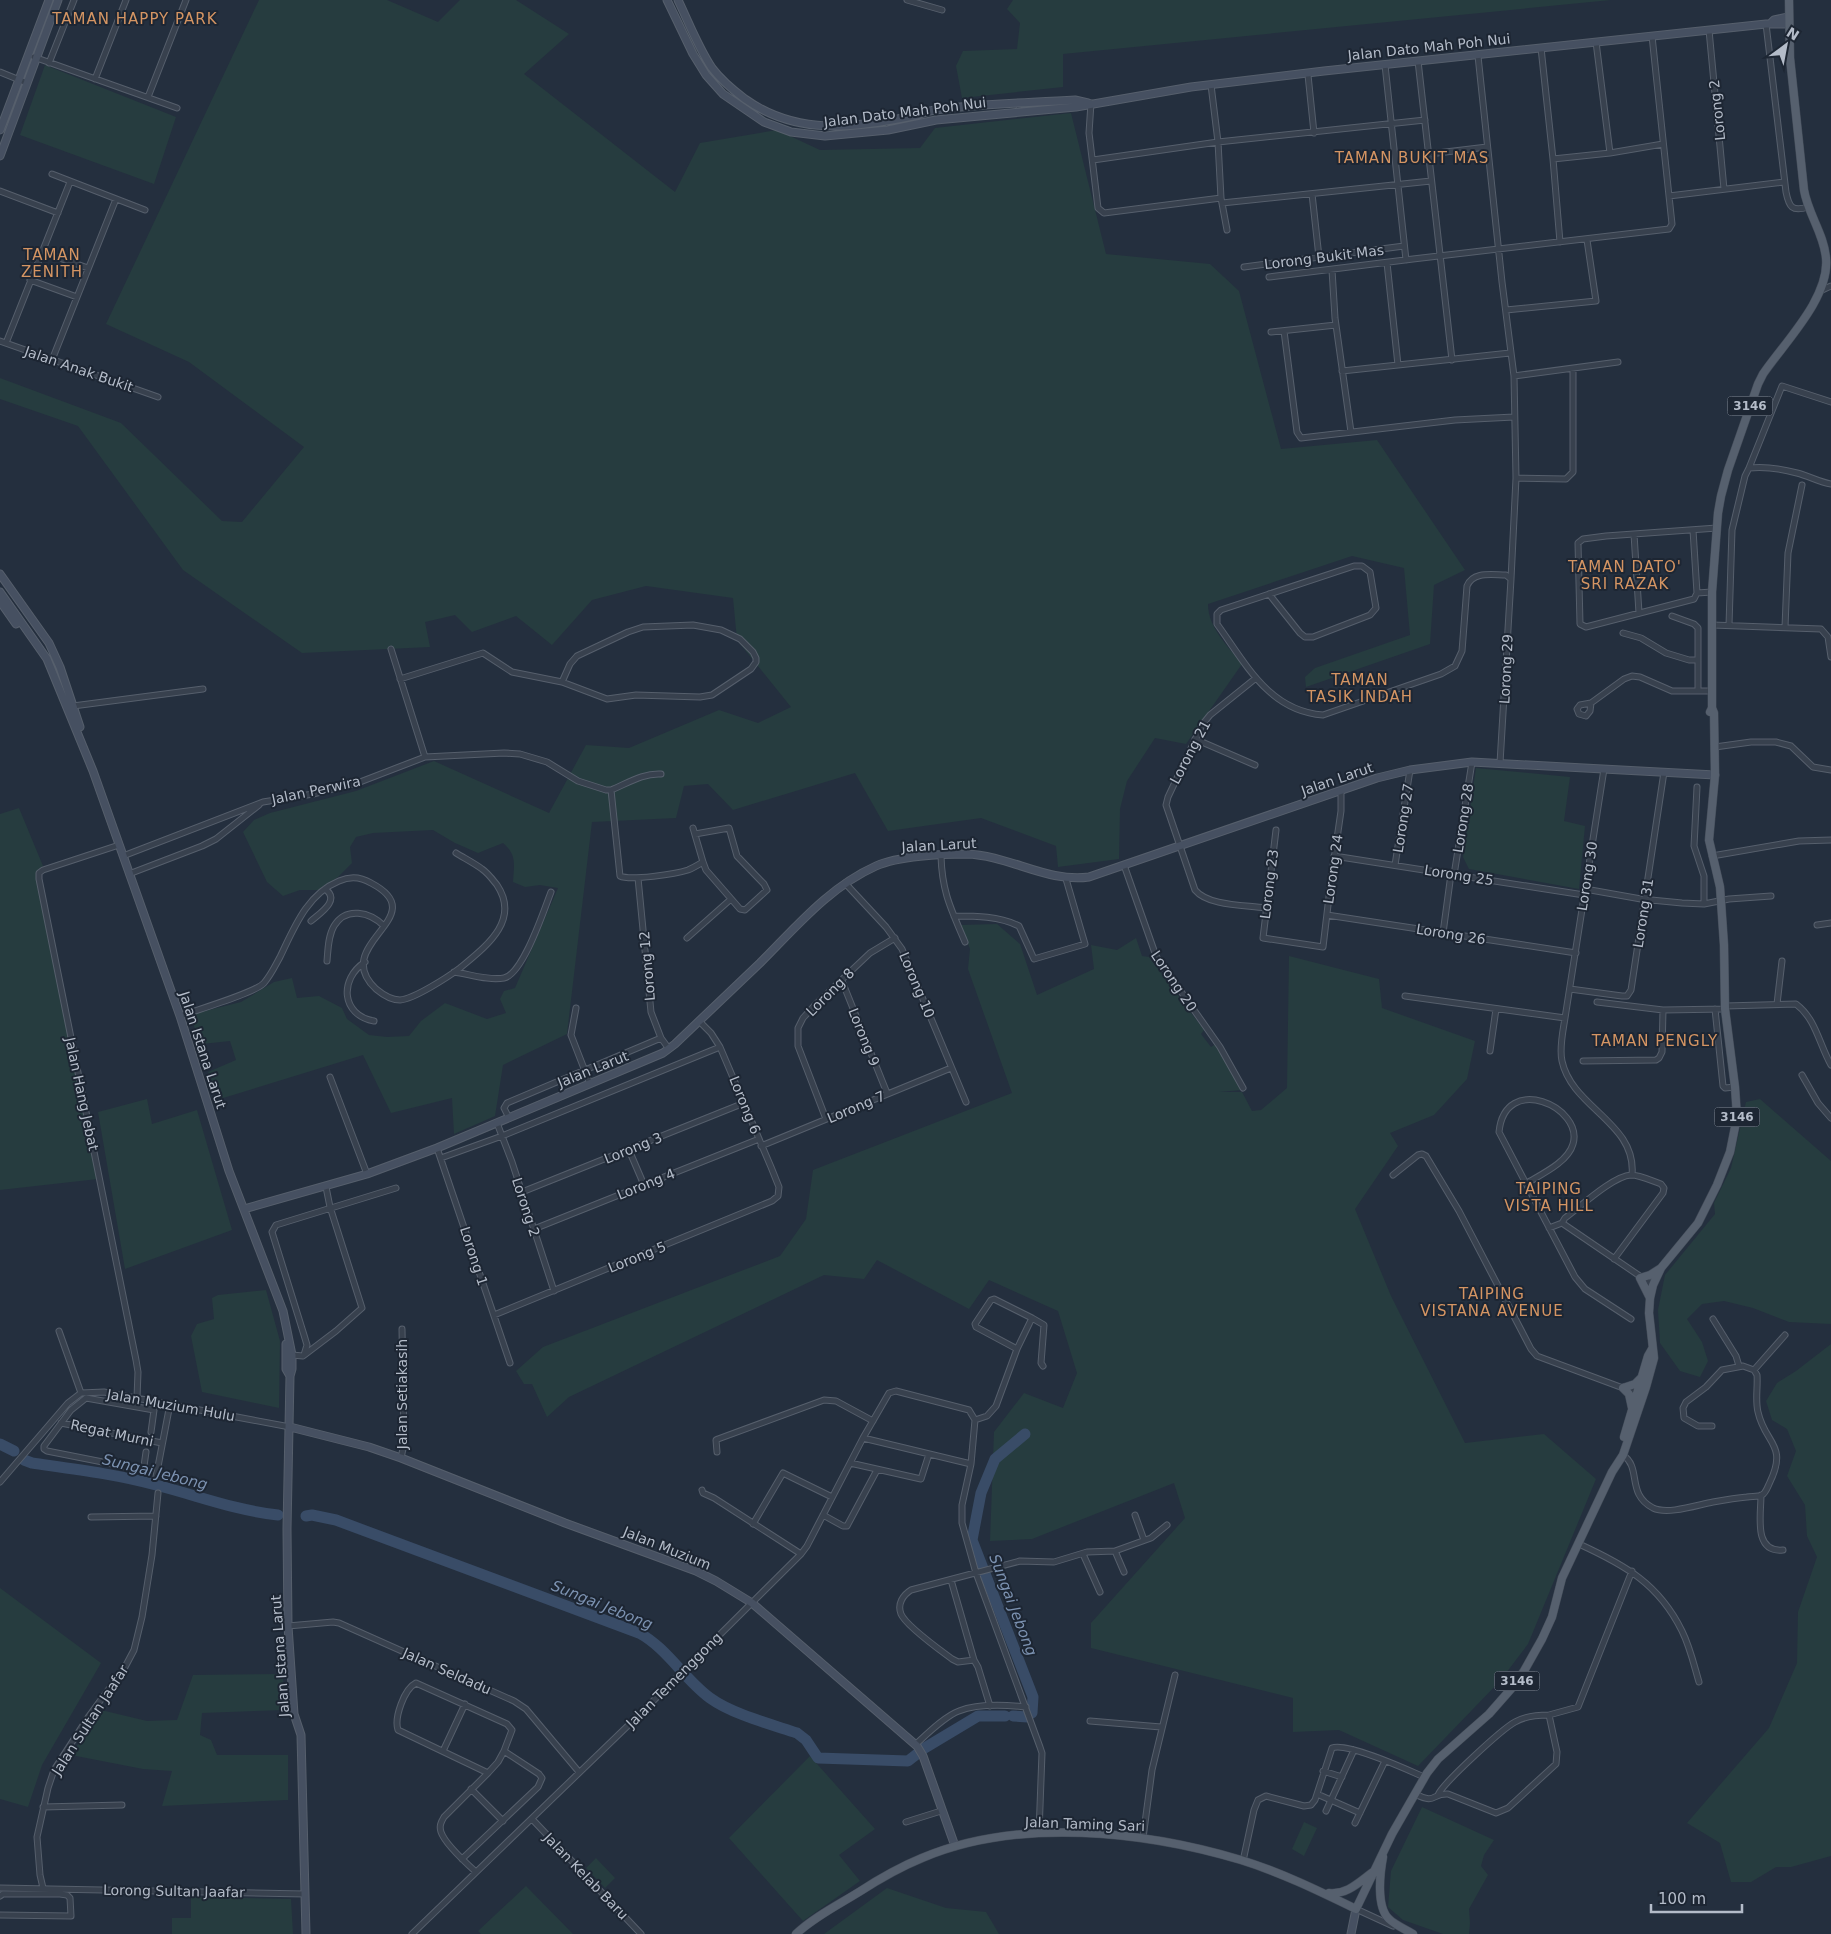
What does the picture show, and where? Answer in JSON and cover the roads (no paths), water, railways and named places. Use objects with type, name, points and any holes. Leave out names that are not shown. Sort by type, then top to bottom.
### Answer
[{"type":"main road","points":[[0,130],[49,0]]},
{"type":"main road","points":[[0,156],[58,0]]},
{"type":"main road","name":"Jalan Dato Mah Poh Nui","points":[[667,0],[693,54],[714,84],[736,103],[764,122],[792,132],[808,135],[847,135],[888,130],[936,120],[1076,107],[1091,103],[1211,85],[1768,24],[1774,20],[1788,21]]},
{"type":"main road","name":"Jalan Dato Mah Poh Nui","points":[[678,0],[701,49],[713,69],[752,104],[793,123],[809,126],[846,126],[934,110],[976,106],[1075,100],[1091,103]]},
{"type":"main road","name":"3146","points":[[1356,1909],[1384,1850],[1424,1778],[1438,1759],[1498,1705],[1524,1671],[1542,1639],[1552,1617],[1562,1578],[1620,1454],[1654,1358],[1650,1298],[1653,1285],[1660,1268],[1698,1223],[1718,1186],[1730,1152],[1736,1117],[1725,1008],[1721,898],[1708,840],[1712,774],[1710,713],[1712,708],[1712,592],[1717,528],[1723,488],[1758,384],[1820,291],[1829,261],[1808,207],[1790,58],[1789,0]]},
{"type":"main road","points":[[0,121],[9,107]]},
{"type":"main road","name":"Jalan Istana Larut","points":[[0,574],[49,643],[60,667],[93,771]]},
{"type":"main road","name":"Jalan Istana Larut","points":[[1,596],[47,659],[93,771],[180,1016],[214,1126],[283,1311],[292,1355],[287,1529],[288,1626],[294,1714],[300,1735],[306,1934]]},
{"type":"main road","name":"3146","points":[[1712,708],[1714,713],[1715,747],[1705,824],[1706,848],[1715,888],[1721,898]]},
{"type":"main road","name":"Jalan Larut","points":[[244,1209],[326,1187],[438,1148],[643,1062],[669,1049],[822,900],[846,883],[876,866],[890,861],[966,854],[985,856],[1066,878],[1089,877],[1378,778],[1410,770],[1472,762],[1712,774]]},
{"type":"main road","points":[[1706,848],[1712,856],[1709,865]]},
{"type":"main road","points":[[1650,1298],[1640,1278],[1650,1275],[1660,1268]]},
{"type":"main road","name":"Jalan Istana Larut","points":[[288,1336],[286,1369],[290,1376]]},
{"type":"main road","name":"3146","points":[[1620,1454],[1632,1408],[1642,1391],[1642,1377],[1652,1349]]},
{"type":"main road","points":[[1622,1388],[1635,1384],[1642,1377]]},
{"type":"main road","points":[[1622,1388],[1629,1394],[1632,1408]]},
{"type":"main road","name":"Jalan Muzium","points":[[290,1427],[369,1447],[401,1458],[565,1523],[696,1571],[752,1604],[916,1745],[923,1756],[954,1846]]},
{"type":"main road","name":"Jalan Taming Sari","points":[[796,1934],[817,1918],[899,1868],[923,1857],[954,1846],[996,1837],[1039,1833],[1073,1833],[1143,1838],[1192,1847],[1243,1861],[1356,1909]]},
{"type":"main road","points":[[1384,1850],[1381,1906],[1389,1920],[1412,1934]]},
{"type":"main road","points":[[1322,1893],[1337,1894],[1348,1891],[1374,1871]]},
{"type":"main road","points":[[1351,1934],[1356,1909]]},
{"type":"street","points":[[49,63],[74,0]]},
{"type":"street","points":[[95,79],[126,0]]},
{"type":"street","points":[[148,98],[186,0]]},
{"type":"street","points":[[907,0],[942,10]]},
{"type":"street","points":[[1768,24],[1784,182],[1788,202],[1798,210],[1808,207]]},
{"type":"street","name":"Lorong 2","points":[[1708,30],[1724,189]]},
{"type":"street","points":[[1269,277],[1669,229],[1672,224],[1652,36]]},
{"type":"street","points":[[1596,42],[1610,153]]},
{"type":"street","points":[[1541,48],[1560,242]]},
{"type":"street","points":[[29,55],[177,108]]},
{"type":"street","name":"Lorong 29","points":[[1478,56],[1514,376],[1516,478],[1500,763]]},
{"type":"street","points":[[1418,62],[1452,360]]},
{"type":"street","points":[[1385,65],[1406,260]]},
{"type":"street","points":[[0,72],[27,83]]},
{"type":"street","points":[[1308,75],[1314,133]]},
{"type":"street","points":[[1211,85],[1218,142],[1222,201],[1227,230]]},
{"type":"street","points":[[1091,103],[1089,133],[1098,208],[1104,213],[1312,194],[1431,180]]},
{"type":"street","points":[[1093,160],[1218,142],[1425,120]]},
{"type":"street","points":[[1553,159],[1610,153],[1663,144]]},
{"type":"street","points":[[1429,154],[1487,147]]},
{"type":"street","points":[[52,174],[145,210]]},
{"type":"street","points":[[3,342],[70,182]]},
{"type":"street","points":[[1669,196],[1784,182]]},
{"type":"street","points":[[0,191],[58,213]]},
{"type":"street","points":[[1312,194],[1320,257]]},
{"type":"street","points":[[52,360],[116,199]]},
{"type":"street","points":[[1506,310],[1596,301],[1587,240]]},
{"type":"street","name":"Lorong Bukit Mas","points":[[1244,267],[1404,246]]},
{"type":"street","points":[[42,252],[88,268]]},
{"type":"street","points":[[1387,263],[1398,365]]},
{"type":"street","points":[[1332,270],[1336,326],[1351,432]]},
{"type":"street","points":[[30,280],[77,296]]},
{"type":"street","points":[[1820,291],[1831,286]]},
{"type":"street","points":[[1271,332],[1336,326]]},
{"type":"street","points":[[1284,331],[1298,436],[1301,438],[1455,420],[1514,418]]},
{"type":"street","name":"Jalan Anak Bukit","points":[[3,342],[158,397]]},
{"type":"street","points":[[1342,371],[1510,353]]},
{"type":"street","points":[[1514,376],[1618,362]]},
{"type":"street","points":[[1516,478],[1566,479],[1573,472],[1573,369]]},
{"type":"street","points":[[1730,624],[1732,530],[1745,476],[1750,468],[1782,386],[1831,402]]},
{"type":"street","points":[[1750,468],[1759,467],[1798,473],[1820,482],[1831,484]]},
{"type":"street","points":[[1785,627],[1788,553],[1802,485]]},
{"type":"street","points":[[1693,530],[1697,593],[1694,599],[1590,627],[1580,624],[1579,540],[1606,536],[1717,528]]},
{"type":"street","points":[[1634,534],[1639,613]]},
{"type":"street","points":[[1268,594],[1305,637],[1313,637],[1370,615],[1376,608],[1370,572],[1362,566],[1354,566],[1268,594],[1221,610],[1216,618],[1217,624],[1256,678],[1277,699],[1310,714],[1323,715],[1441,674],[1455,666],[1462,651],[1469,581],[1476,576],[1506,575],[1510,578]]},
{"type":"street","points":[[1697,593],[1712,592]]},
{"type":"street","points":[[1672,616],[1696,625],[1699,633],[1698,691]]},
{"type":"street","points":[[1712,625],[1730,624],[1821,629],[1828,633],[1831,656]]},
{"type":"street","points":[[400,679],[483,653],[512,672],[562,682],[607,699],[642,695],[706,696],[720,691],[737,680],[754,666],[756,658],[753,652],[740,639],[721,630],[693,625],[643,628],[628,632],[577,656],[570,664],[562,682]]},
{"type":"street","points":[[1623,633],[1643,639],[1666,653],[1689,660],[1698,660]]},
{"type":"street","points":[[391,649],[425,757]]},
{"type":"street","points":[[1592,703],[1624,679],[1632,676],[1640,677],[1672,690],[1712,691]]},
{"type":"street","name":"Lorong 21","points":[[1256,678],[1210,715],[1202,725],[1166,805],[1195,890],[1199,895],[1215,901],[1265,908]]},
{"type":"street","points":[[73,706],[203,689]]},
{"type":"street","points":[[1195,739],[1255,764]]},
{"type":"street","points":[[1715,747],[1751,742],[1776,742],[1791,746],[1813,766],[1831,770]]},
{"type":"street","name":"Jalan Perwira","points":[[123,856],[263,802],[313,794],[360,782],[425,757],[504,752],[520,754],[547,762],[584,783],[611,790]]},
{"type":"street","name":"Lorong 28","points":[[1443,933],[1472,762]]},
{"type":"street","name":"Lorong 27","points":[[1395,865],[1410,770]]},
{"type":"street","name":"Lorong 30","points":[[1604,770],[1564,1018],[1561,1057],[1563,1065],[1576,1089],[1624,1138],[1633,1163],[1632,1175]]},
{"type":"street","name":"Lorong 31","points":[[1570,989],[1622,996],[1629,994],[1646,900],[1664,772]]},
{"type":"street","points":[[661,774],[643,775],[611,790],[620,876],[625,879],[638,878],[688,870],[702,862]]},
{"type":"street","points":[[1697,787],[1694,846],[1704,876],[1704,904]]},
{"type":"street","name":"Lorong 24","points":[[1323,947],[1334,856],[1342,812],[1341,791]]},
{"type":"street","name":"Jalan Perwira","points":[[129,874],[216,839],[263,802]]},
{"type":"street","points":[[729,828],[737,856],[767,890],[745,910],[740,908],[712,877],[702,862],[694,831],[729,828]]},
{"type":"street","name":"Lorong 23","points":[[1276,830],[1265,908],[1263,938],[1323,947]]},
{"type":"street","points":[[1712,856],[1799,841],[1831,840]]},
{"type":"street","name":"Jalan Hang Jebat","points":[[119,844],[43,870],[40,873],[39,880],[136,1360],[138,1372],[137,1398]]},
{"type":"street","points":[[180,1016],[258,988],[272,970],[308,904],[339,881],[352,877],[365,880],[379,887],[392,899],[394,909],[391,918],[371,942],[366,955],[364,969],[370,982],[388,997],[399,1000],[411,996],[454,972],[479,952],[496,934],[503,922],[505,906],[502,894],[494,881],[482,869],[456,853]]},
{"type":"street","points":[[941,856],[943,886],[965,942]]},
{"type":"street","name":"Lorong 25","points":[[1334,856],[1646,900],[1704,904],[1721,898],[1771,896]]},
{"type":"street","name":"Lorong 20","points":[[1124,864],[1156,956],[1220,1047],[1243,1088]]},
{"type":"street","name":"Lorong 12","points":[[638,878],[651,1012],[661,1038],[669,1049]]},
{"type":"street","points":[[954,916],[988,917],[1019,926],[1034,959],[1085,944],[1066,878]]},
{"type":"street","name":"Lorong 10","points":[[846,883],[895,938],[902,949],[966,1102]]},
{"type":"street","points":[[311,921],[330,902],[331,893],[326,889]]},
{"type":"street","points":[[454,972],[494,978],[504,978],[510,975],[517,969],[524,957],[551,892]]},
{"type":"street","points":[[686,938],[731,899]]},
{"type":"street","points":[[327,961],[330,934],[334,925],[342,919],[351,914],[361,912],[384,926]]},
{"type":"street","name":"Lorong 26","points":[[1327,915],[1576,953]]},
{"type":"street","points":[[1817,925],[1831,923]]},
{"type":"street","name":"Lorong 8","points":[[826,1120],[798,1046],[798,1028],[803,1018],[870,953],[895,938]]},
{"type":"street","points":[[1777,1004],[1782,961]]},
{"type":"street","points":[[365,962],[357,967],[348,982],[346,990],[347,1000],[361,1016],[374,1021]]},
{"type":"street","name":"Lorong 9","points":[[842,980],[887,1093]]},
{"type":"street","points":[[1405,996],[1564,1018]]},
{"type":"street","points":[[1597,1002],[1663,1010],[1796,1004],[1810,1018],[1831,1065]]},
{"type":"street","points":[[576,1008],[571,1035],[590,1084]]},
{"type":"street","points":[[1490,1051],[1496,1009]]},
{"type":"street","points":[[1715,1009],[1723,1086],[1725,1088],[1734,1087]]},
{"type":"street","points":[[1584,1061],[1656,1060],[1660,1058],[1662,1052],[1663,1010]]},
{"type":"street","name":"Lorong 6","points":[[699,1021],[711,1033],[720,1047],[779,1187],[778,1196]]},
{"type":"street","points":[[509,1118],[504,1108],[507,1103],[661,1038]]},
{"type":"street","name":"Jalan Larut","points":[[441,1158],[502,1136],[720,1047]]},
{"type":"street","name":"Lorong 7","points":[[761,1146],[951,1068]]},
{"type":"street","points":[[1802,1075],[1818,1102],[1831,1118]]},
{"type":"street","points":[[330,1077],[367,1174]]},
{"type":"street","points":[[1527,1183],[1556,1166],[1573,1144],[1573,1129],[1562,1113],[1546,1102],[1533,1099],[1516,1102],[1506,1111],[1500,1122],[1499,1132],[1575,1277],[1586,1289],[1631,1319]]},
{"type":"street","name":"Lorong 3","points":[[522,1192],[744,1103]]},
{"type":"street","name":"Lorong 2","points":[[497,1123],[554,1290]]},
{"type":"street","name":"Lorong 4","points":[[534,1230],[758,1139]]},
{"type":"street","name":"Lorong 1","points":[[438,1148],[510,1363]]},
{"type":"street","points":[[629,1150],[644,1185]]},
{"type":"street","points":[[1392,1175],[1418,1155],[1426,1156],[1459,1211],[1533,1352],[1541,1359],[1622,1388],[1642,1391]]},
{"type":"street","points":[[1550,1228],[1562,1223],[1607,1185],[1625,1176],[1632,1175],[1661,1184],[1664,1188],[1663,1193],[1614,1259]]},
{"type":"street","points":[[292,1355],[304,1355],[336,1331],[362,1308],[330,1207],[326,1187]]},
{"type":"street","points":[[304,1355],[307,1345],[272,1232],[276,1225],[280,1223],[396,1188]]},
{"type":"street","name":"Lorong 5","points":[[494,1315],[772,1201],[778,1196]]},
{"type":"street","points":[[1562,1223],[1640,1278],[1653,1285]]},
{"type":"street","points":[[1017,1349],[980,1330],[975,1324],[989,1303],[994,1299],[1044,1325],[1041,1363],[1043,1366]]},
{"type":"street","points":[[1032,1318],[1017,1349],[996,1406],[986,1416],[974,1418],[971,1464],[962,1505],[962,1523],[976,1573],[1042,1753],[1039,1833]]},
{"type":"street","points":[[1713,1319],[1736,1356],[1738,1366]]},
{"type":"street","name":"Jalan Setiakasih","points":[[401,1458],[404,1444],[402,1330]]},
{"type":"street","points":[[0,1482],[68,1402],[82,1393],[58,1331]]},
{"type":"street","points":[[1754,1370],[1786,1335]]},
{"type":"street","points":[[1620,1454],[1632,1463],[1635,1487],[1645,1502],[1660,1510],[1691,1507],[1761,1495],[1765,1492],[1773,1475],[1778,1454],[1775,1445],[1761,1423],[1758,1412],[1757,1374],[1754,1370],[1738,1366],[1722,1370],[1706,1387],[1686,1402],[1684,1418],[1698,1426],[1712,1426]]},
{"type":"street","name":"Jalan Temenggong","points":[[412,1934],[640,1714],[801,1554],[889,1393],[896,1391],[969,1410],[974,1418]]},
{"type":"street","name":"Jalan Muzium Hulu","points":[[82,1393],[104,1392],[290,1427]]},
{"type":"street","points":[[146,1452],[144,1466],[138,1469],[47,1451],[44,1449],[44,1446],[75,1407],[86,1398],[154,1410],[151,1432]]},
{"type":"street","points":[[717,1452],[716,1440],[718,1439],[824,1400],[836,1401],[873,1421]]},
{"type":"street","points":[[156,1477],[170,1404]]},
{"type":"street","name":"Regat Murni","points":[[62,1422],[162,1443]]},
{"type":"street","points":[[863,1438],[971,1464]]},
{"type":"street","points":[[850,1463],[921,1479],[929,1454]]},
{"type":"street","points":[[823,1515],[842,1526],[847,1526],[877,1470]]},
{"type":"street","points":[[753,1524],[784,1473],[832,1497]]},
{"type":"street","points":[[702,1490],[703,1493],[714,1498],[801,1554]]},
{"type":"street","name":"Jalan Sultan Jaafar","points":[[44,1888],[40,1875],[36,1837],[43,1807],[54,1770],[89,1716],[125,1667],[134,1650],[142,1617],[153,1547],[158,1493]]},
{"type":"street","points":[[1761,1495],[1761,1536],[1765,1546],[1775,1550],[1783,1550]]},
{"type":"street","points":[[1135,1515],[1144,1540]]},
{"type":"street","points":[[91,1516],[156,1516]]},
{"type":"street","points":[[974,1660],[958,1662],[952,1659],[916,1630],[900,1613],[902,1600],[906,1593],[1020,1561],[1054,1562],[1082,1554],[1115,1551],[1151,1538],[1167,1525]]},
{"type":"street","points":[[1579,1544],[1632,1570],[1661,1599],[1683,1632],[1699,1682]]},
{"type":"street","points":[[1115,1551],[1124,1572]]},
{"type":"street","points":[[1082,1554],[1100,1592]]},
{"type":"street","points":[[1438,1796],[1447,1784],[1509,1726],[1525,1718],[1578,1707],[1632,1570]]},
{"type":"street","points":[[951,1580],[974,1660],[990,1706]]},
{"type":"street","name":"Jalan Seldadu","points":[[288,1626],[339,1623],[514,1701],[526,1709],[579,1772]]},
{"type":"street","points":[[1143,1838],[1152,1770],[1175,1675]]},
{"type":"street","points":[[476,1872],[462,1859],[441,1832],[440,1823],[498,1762],[512,1733],[511,1727],[420,1684],[416,1683],[409,1688],[397,1716],[398,1730],[488,1772]]},
{"type":"street","points":[[443,1751],[465,1704]]},
{"type":"street","points":[[916,1745],[933,1729],[958,1711],[990,1706],[1026,1708]]},
{"type":"street","points":[[1415,1794],[1428,1799],[1444,1794],[1455,1796],[1496,1813],[1508,1808],[1556,1764],[1557,1752],[1549,1714]]},
{"type":"street","points":[[1090,1721],[1161,1727]]},
{"type":"street","points":[[1243,1861],[1258,1800],[1266,1796],[1304,1806],[1311,1805],[1317,1794],[1332,1748],[1337,1746],[1354,1750],[1424,1778]]},
{"type":"street","points":[[1326,1811],[1354,1750]]},
{"type":"street","points":[[462,1859],[538,1787],[542,1778],[540,1774],[504,1751]]},
{"type":"street","points":[[1355,1823],[1385,1761]]},
{"type":"street","points":[[1323,1771],[1342,1778]]},
{"type":"street","points":[[471,1789],[503,1821]]},
{"type":"street","points":[[1317,1794],[1360,1813]]},
{"type":"street","points":[[43,1807],[122,1804]]},
{"type":"street","points":[[906,1822],[942,1811]]},
{"type":"street","name":"Jalan Kelab Baru","points":[[532,1819],[641,1934]]},
{"type":"street","name":"Lorong Sultan Jaafar","points":[[0,1888],[305,1894]]},
{"type":"street","points":[[0,1896],[2,1894],[67,1895],[70,1898],[71,1916],[0,1915]]},
{"type":"street","points":[[1356,1909],[1412,1934]]},
{"type":"waterway","name":"Sungai Jebong","points":[[1025,1434],[995,1459],[981,1493],[972,1540],[1033,1697],[1032,1713]]},
{"type":"waterway","name":"Sungai Jebong","points":[[0,1444],[14,1451]]},
{"type":"waterway","name":"Sungai Jebong","points":[[24,1460],[32,1463],[141,1481],[231,1506],[278,1515]]},
{"type":"waterway","name":"Sungai Jebong","points":[[306,1516],[312,1515],[336,1520],[639,1633],[667,1655],[710,1698],[740,1714],[797,1733],[806,1740],[818,1758],[908,1761],[917,1754]]},
{"type":"waterway","name":"Sungai Jebong","points":[[923,1749],[978,1716],[1005,1716]]},
{"type":"waterway","name":"Sungai Jebong","points":[[1013,1716],[1028,1717]]},
{"type":"district","name":"TAMAN HAPPY PARK","points":[[135,19]]},
{"type":"district","name":"TAMAN BUKIT MAS","points":[[1412,158]]},
{"type":"district","name":"TAMAN ZENITH","points":[[52,264]]},
{"type":"district","name":"TAMAN DATO' SRI RAZAK","points":[[1625,576]]},
{"type":"district","name":"TAMAN TASIK INDAH","points":[[1360,688]]},
{"type":"district","name":"TAMAN PENGLY","points":[[1655,1041]]},
{"type":"district","name":"TAIPING VISTA HILL","points":[[1549,1198]]},
{"type":"district","name":"TAIPING VISTANA AVENUE","points":[[1492,1302]]}]
